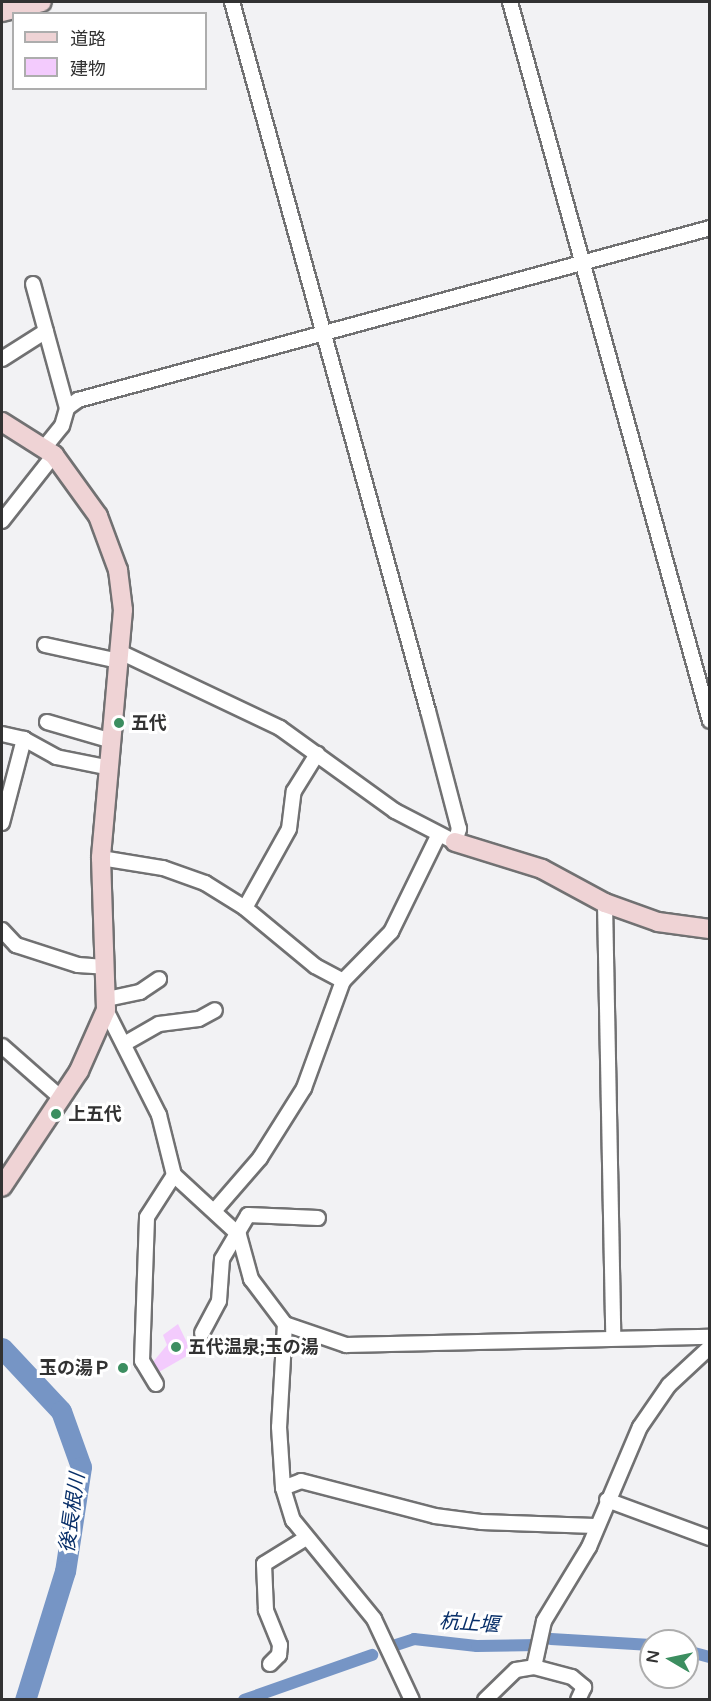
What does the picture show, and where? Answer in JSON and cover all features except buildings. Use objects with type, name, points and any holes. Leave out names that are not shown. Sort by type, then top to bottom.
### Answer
[{"type":"street","points":[[2,12],[38,2]]},
{"type":"street","points":[[215,1210],[260,1158],[304,1089],[343,981],[391,932],[447,839],[459,829],[232,2]]},
{"type":"street","points":[[510,2],[710,721]]},
{"type":"street","points":[[67,408],[78,400],[710,228]]},
{"type":"street","points":[[2,521],[49,451],[62,426],[67,408],[33,284]]},
{"type":"street","points":[[2,359],[46,332]]},
{"type":"street","points":[[2,422],[49,451],[107,534],[122,590],[120,657],[101,858],[107,1004],[159,1114],[174,1175],[215,1210],[239,1235],[251,1279],[285,1324],[346,1345],[613,1337],[710,1337]]},
{"type":"street","points":[[45,645],[120,657],[280,728],[447,839],[542,869],[605,903],[658,922],[710,929]]},
{"type":"street","points":[[47,722],[112,741]]},
{"type":"street","points":[[2,734],[24,739],[56,757],[110,768]]},
{"type":"street","points":[[2,823],[24,739]]},
{"type":"street","points":[[245,908],[289,829],[294,791],[317,754]]},
{"type":"street","points":[[101,858],[163,868],[206,883],[245,908],[315,966],[343,981]]},
{"type":"street","points":[[605,903],[613,1337]]},
{"type":"street","points":[[2,930],[16,945],[78,965],[105,967]]},
{"type":"street","points":[[107,1004],[140,992],[159,979]]},
{"type":"street","points":[[2,1187],[94,1044],[107,1004]]},
{"type":"street","points":[[124,1044],[159,1024],[198,1019],[215,1010]]},
{"type":"street","points":[[2,1046],[61,1098]]},
{"type":"street","points":[[156,1384],[142,1361],[147,1217],[174,1175]]},
{"type":"street","points":[[202,1333],[219,1301],[222,1259],[239,1235],[248,1215],[318,1218]]},
{"type":"street","points":[[285,1324],[279,1427],[283,1488],[293,1521],[374,1619],[412,1700]]},
{"type":"street","points":[[534,1667],[539,1660],[544,1621],[590,1547],[596,1526],[640,1427],[669,1385],[710,1347]]},
{"type":"street","points":[[283,1488],[301,1481],[435,1516],[481,1522],[596,1526]]},
{"type":"street","points":[[607,1500],[710,1538]]},
{"type":"street","points":[[270,1664],[279,1655],[280,1645],[266,1610],[264,1564],[306,1538]]},
{"type":"street","points":[[484,1700],[516,1671],[534,1667],[572,1677],[584,1687],[578,1700]]},
{"type":"waterway","name":"後長根川","points":[[2,1348],[61,1411],[81,1467],[65,1571],[25,1700]]},
{"type":"waterway","name":"杭止堰","points":[[396,1645],[414,1639],[477,1646],[539,1645]]},
{"type":"waterway","name":"杭止堰","points":[[551,1639],[639,1644]]},
{"type":"waterway","name":"杭止堰","points":[[699,1654],[710,1657]]},
{"type":"waterway","name":"杭止堰","points":[[244,1700],[372,1655]]},
{"type":"place","name":"五代","points":[[119,723]]},
{"type":"place","name":"上五代","points":[[56,1114]]},
{"type":"place","name":"五代温泉;玉の湯","points":[[176,1347]]},
{"type":"place","name":"玉の湯Ｐ","points":[[123,1368]]}]
